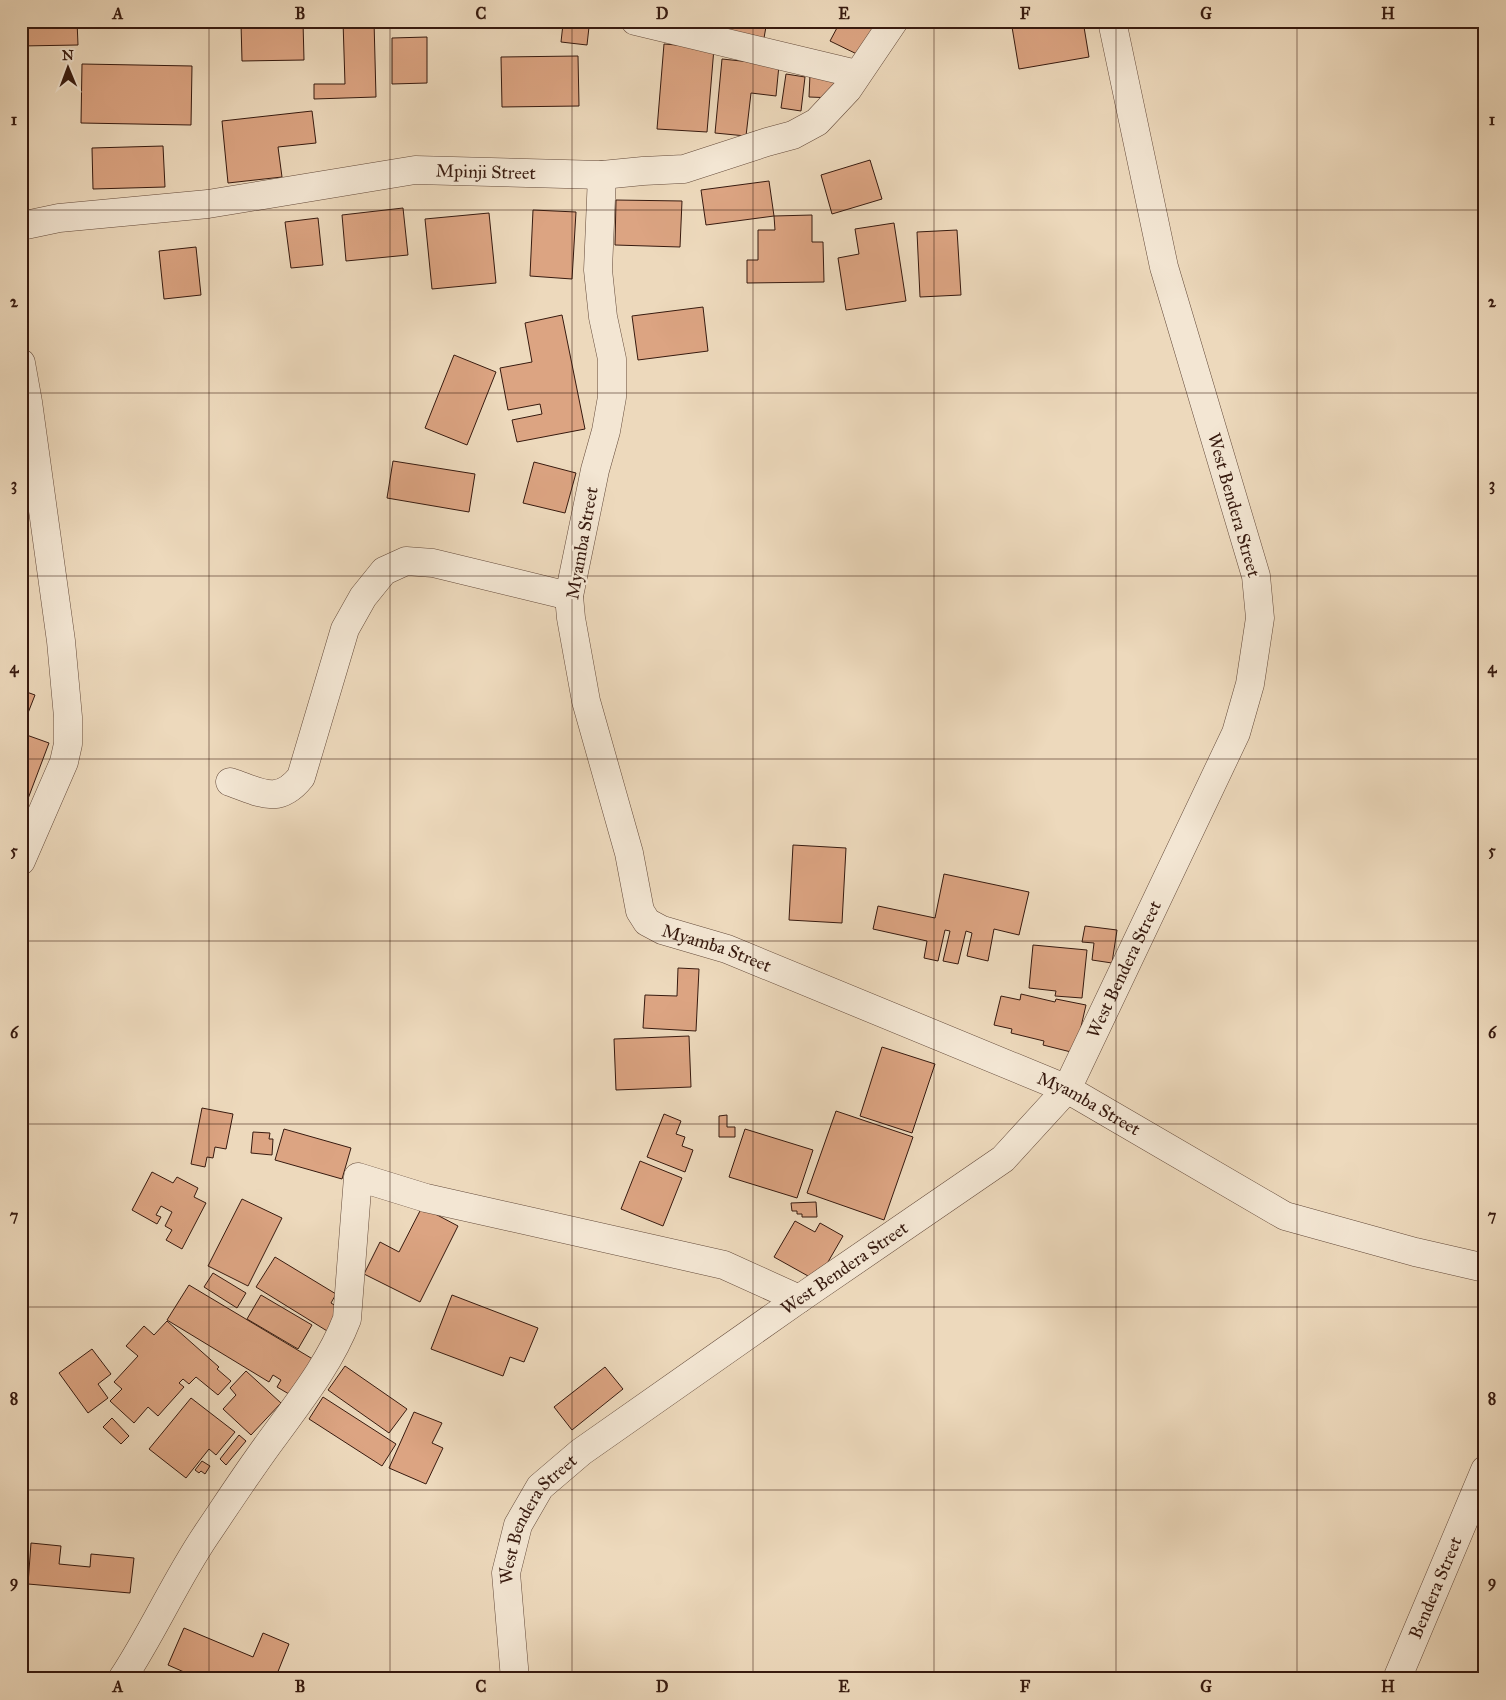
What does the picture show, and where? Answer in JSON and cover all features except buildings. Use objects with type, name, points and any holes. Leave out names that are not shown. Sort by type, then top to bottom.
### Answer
[{"type":"street","points":[[635,21],[857,74]]},
{"type":"street","name":"Mpinji Street","points":[[21,226],[59,218],[208,204],[415,170],[602,175],[684,169],[793,135],[817,122],[848,89],[894,21]]},
{"type":"street","name":"West Bendera Street","points":[[514,1679],[506,1573],[518,1525],[540,1487],[581,1452],[1003,1159],[1067,1089],[1236,733],[1250,684],[1260,618],[1256,576],[1164,267],[1112,21]]},
{"type":"street","name":"Myamba Street","points":[[602,175],[598,270],[603,317],[612,359],[612,397],[569,596],[571,618],[586,701],[629,853],[640,911],[647,922],[662,930],[727,949],[1067,1089],[1285,1216],[1414,1252],[1485,1268]]},
{"type":"street","points":[[21,363],[61,641],[68,717],[68,744],[64,762],[21,861]]},
{"type":"street","points":[[230,782],[269,795],[284,793],[292,788],[301,777],[345,629],[363,597],[384,571],[406,561],[433,563],[569,596]]},
{"type":"street","points":[[122,1679],[142,1648],[204,1537],[314,1381],[342,1332],[348,1310],[358,1177],[426,1198],[724,1265],[799,1299]]},
{"type":"street","name":"Bendera Street","points":[[1398,1679],[1485,1470]]}]
